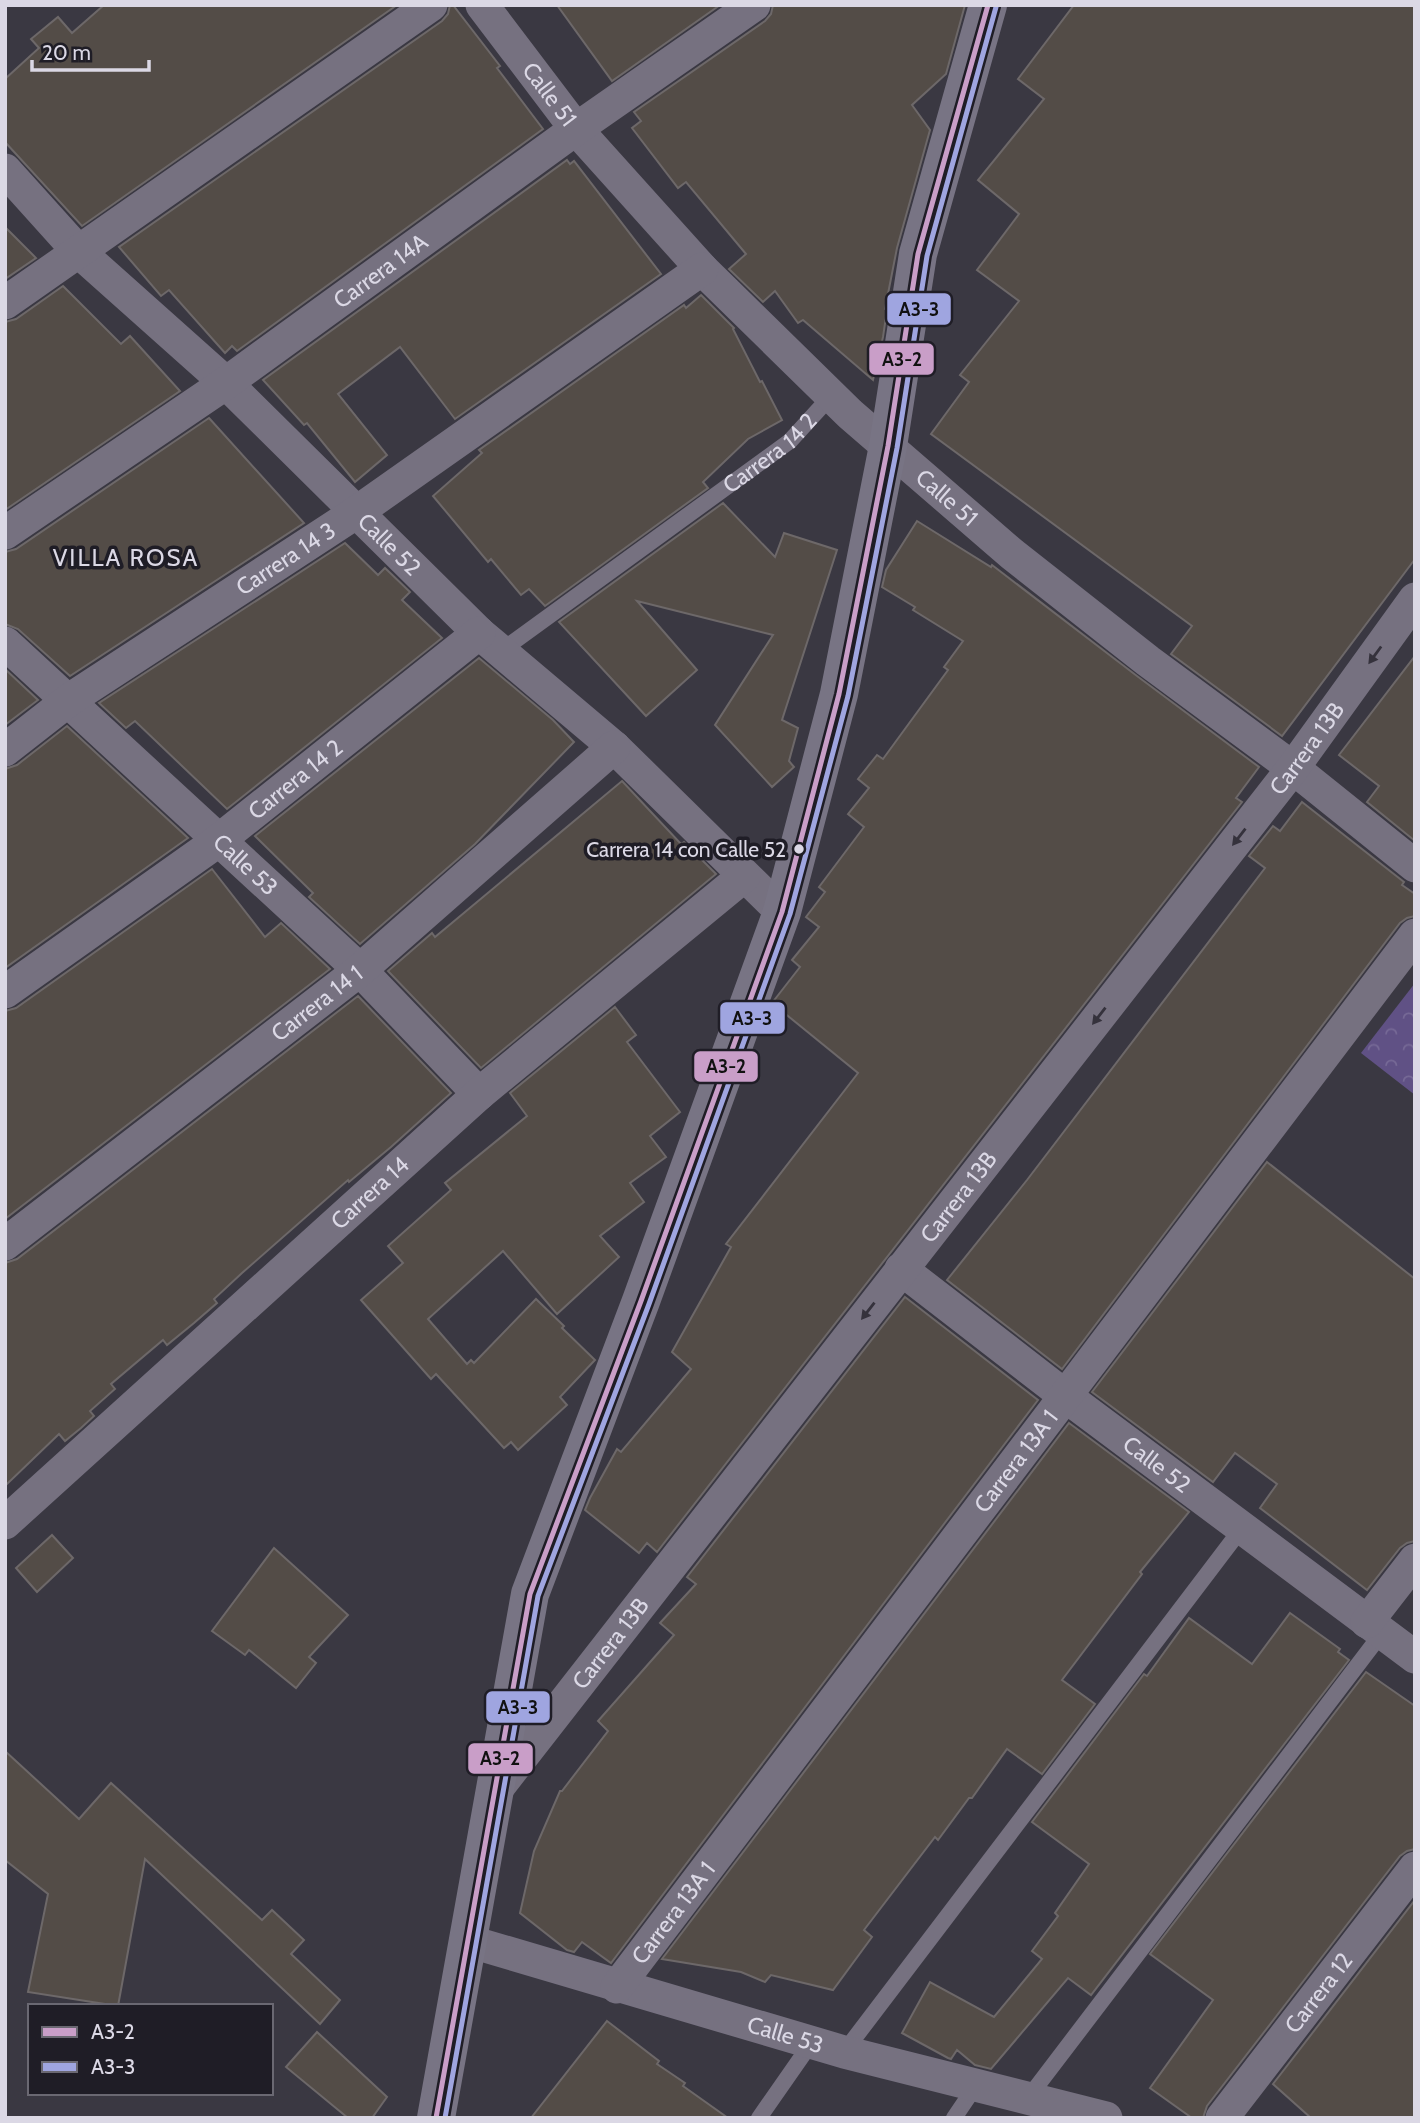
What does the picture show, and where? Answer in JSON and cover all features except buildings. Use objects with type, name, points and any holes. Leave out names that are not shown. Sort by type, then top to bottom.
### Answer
[{"type":"main road","points":[[436,2118],[530,1594],[641,1301],[782,912],[839,694],[888,446],[918,254],[988,5]]},
{"type":"street","points":[[5,303],[431,5]]},
{"type":"street","name":"Calle 51","points":[[482,5],[576,129],[702,269],[831,396],[1012,554],[1147,661],[1293,768],[1415,866]]},
{"type":"street","name":"Carrera 14A","points":[[5,533],[226,383],[576,129],[754,5]]},
{"type":"street","name":"Calle 52","points":[[5,170],[78,251],[226,383],[490,642],[614,747],[782,912]]},
{"type":"street","name":"Carrera 14 3","points":[[5,750],[69,700],[357,512],[702,269]]},
{"type":"street","name":"Carrera 13B","points":[[496,1790],[1293,768],[1415,599]]},
{"type":"street","name":"Carrera 14 2","points":[[5,992],[218,841],[490,642]]},
{"type":"street","name":"Calle 53","points":[[5,643],[360,970],[479,1094]]},
{"type":"street","name":"Carrera 14 1","points":[[5,1244],[360,970],[614,747]]},
{"type":"street","name":"Carrera 14","points":[[5,1523],[479,1094],[744,876]]},
{"type":"street","name":"Carrera 13A 1","points":[[617,1987],[1415,935]]},
{"type":"street","name":"Calle 52","points":[[901,1269],[1064,1395],[1415,1657]]},
{"type":"street","points":[[1374,1627],[1415,1560]]},
{"type":"street","name":"Carrera 12","points":[[1222,2118],[1415,1868]]},
{"type":"street","name":"Calle 53","points":[[468,1941],[844,2052],[1106,2118]]},
{"type":"lane","name":"Carrera 14 2","points":[[490,642],[790,441],[831,396]]},
{"type":"lane","points":[[844,2052],[1242,1528]]},
{"type":"lane","points":[[1028,2098],[1374,1627]]},
{"type":"lane","points":[[759,2118],[812,2042]]},
{"type":"lane","points":[[954,2118],[977,2084]]},
{"type":"green space","points":[[1415,983],[1415,1095],[1361,1053]]},
{"type":"transit line","name":"A3-2","points":[[436,2118],[530,1594],[641,1301],[782,912],[839,694],[888,446],[918,254],[988,5]]},
{"type":"transit line","name":"A3-3","points":[[445,2118],[538,1596],[649,1304],[790,914],[848,696],[897,448],[927,256],[996,7]]},
{"type":"place","name":"Carrera 14 con Calle 52","points":[[799,849]]},
{"type":"district","name":"VILLA ROSA","points":[[126,557]]}]
